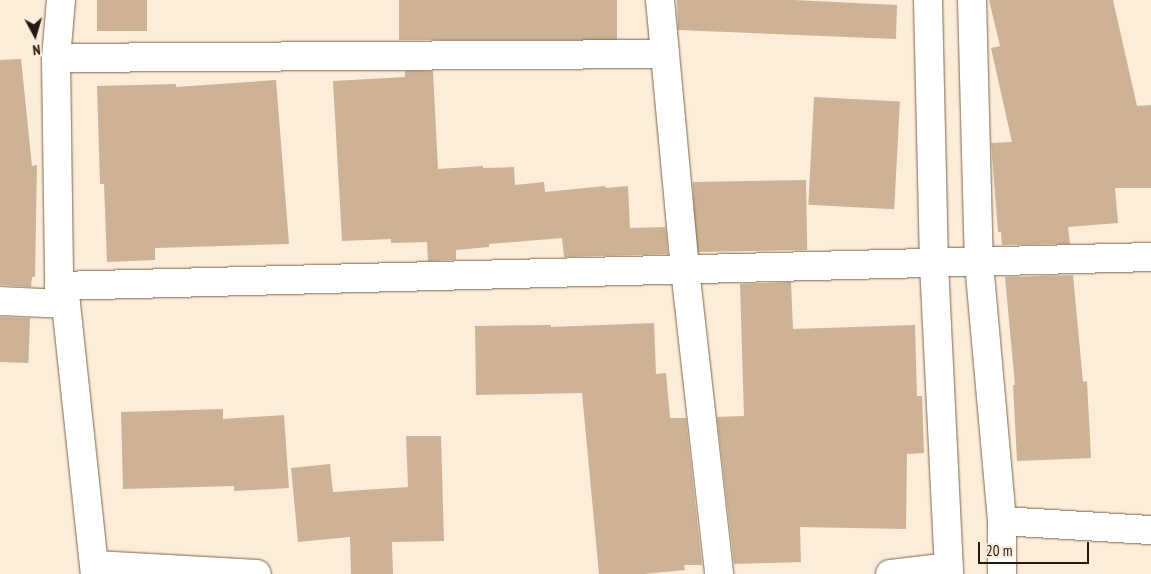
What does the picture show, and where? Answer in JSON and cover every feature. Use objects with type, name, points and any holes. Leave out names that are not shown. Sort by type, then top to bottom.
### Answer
[{"type":"street","points":[[61,0],[56,58],[62,295],[96,570],[256,574]]},
{"type":"street","points":[[660,0],[685,269],[719,574]]},
{"type":"street","points":[[890,574],[949,571],[934,264],[928,0]]},
{"type":"street","points":[[972,0],[979,263],[1002,521],[1002,574]]},
{"type":"street","points":[[56,58],[665,54]]},
{"type":"street","points":[[0,301],[62,295],[685,269],[979,263],[1151,257]]},
{"type":"street","points":[[1002,521],[1151,530]]},
{"type":"building","points":[[97,0],[147,0],[147,31],[97,31]]},
{"type":"building","points":[[399,0],[617,0],[617,40],[399,40]]},
{"type":"building","points":[[677,0],[793,0],[897,5],[896,39],[678,30]]},
{"type":"building","points":[[989,0],[1113,0],[1137,106],[1151,105],[1151,188],[1115,188],[1118,223],[1068,227],[1070,244],[1002,245],[1001,232],[998,232],[991,143],[1012,142],[991,48],[1000,46]]},
{"type":"building","points":[[21,59],[32,166],[37,165],[35,277],[32,277],[31,287],[0,285],[0,60]]},
{"type":"building","points":[[405,71],[433,71],[438,169],[483,166],[483,168],[514,167],[515,185],[544,182],[545,192],[605,186],[606,188],[628,186],[630,228],[665,227],[665,222],[668,254],[564,257],[562,238],[489,244],[489,247],[456,250],[456,260],[428,261],[427,242],[391,243],[391,239],[342,241],[333,81],[405,77]]},
{"type":"building","points":[[276,80],[289,244],[155,248],[155,260],[107,262],[104,184],[100,184],[97,86],[176,84],[176,87]]},
{"type":"building","points":[[814,97],[900,102],[894,209],[808,205]]},
{"type":"building","points":[[806,180],[807,250],[694,252],[693,182]]},
{"type":"building","points":[[1073,275],[1083,382],[1087,381],[1091,458],[1017,461],[1013,385],[1015,385],[1005,277]]},
{"type":"building","points":[[791,282],[793,329],[915,325],[917,396],[922,396],[924,453],[907,454],[906,529],[800,527],[801,562],[734,564],[717,417],[744,416],[740,284]]},
{"type":"building","points":[[0,317],[30,318],[28,363],[0,362]]},
{"type":"building","points":[[654,323],[656,374],[666,373],[670,418],[686,418],[702,565],[684,565],[685,570],[644,574],[599,574],[582,393],[476,395],[475,326],[551,325],[551,327]]},
{"type":"building","points":[[223,409],[223,419],[284,415],[289,488],[234,491],[234,486],[123,489],[121,412]]},
{"type":"building","points":[[406,436],[441,436],[444,541],[392,542],[393,574],[351,574],[350,537],[298,542],[291,468],[330,464],[333,492],[408,487]]}]
